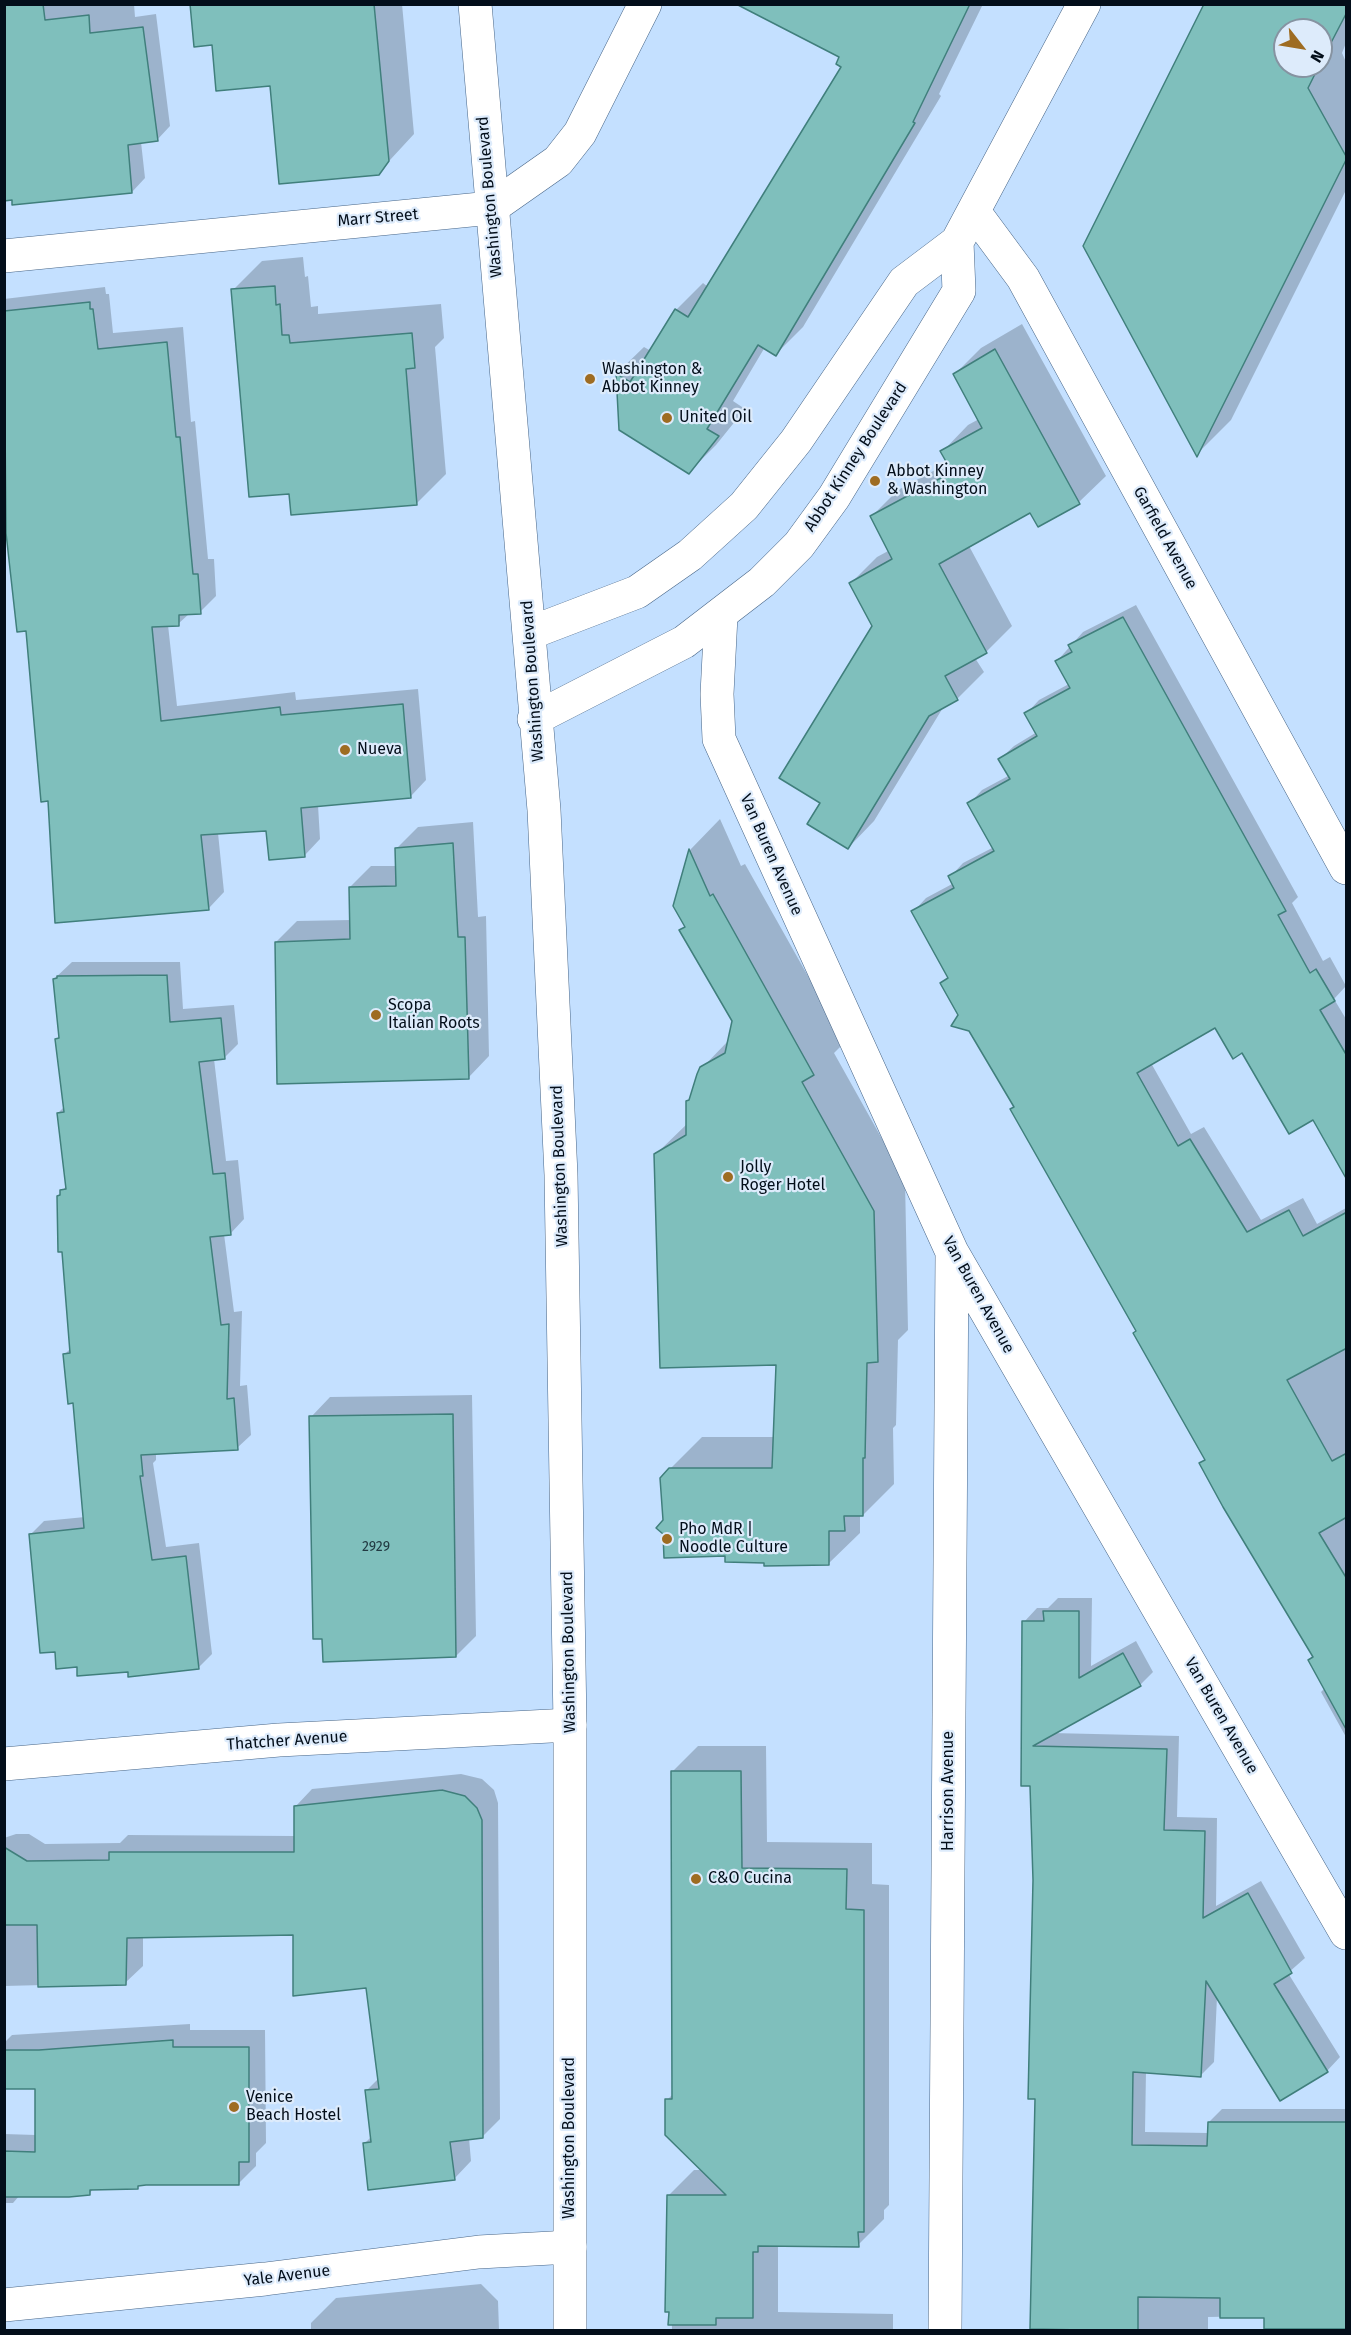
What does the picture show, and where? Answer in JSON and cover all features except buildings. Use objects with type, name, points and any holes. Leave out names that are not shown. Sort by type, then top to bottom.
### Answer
[{"type":"street","name":"Washington Boulevard","points":[[475,4],[491,208],[530,633],[534,718],[544,810],[561,1175],[570,1725],[570,2331]]},
{"type":"street","name":"Marr Street","points":[[4,256],[491,208],[558,161],[580,133],[645,4]]},
{"type":"street","points":[[530,633],[637,592],[690,555],[744,506],[796,441],[904,282],[957,242],[975,213],[1084,4]]},
{"type":"street","name":"Garfield Avenue","points":[[975,213],[1023,278],[1347,868]]},
{"type":"street","name":"Abbot Kinney Boulevard","points":[[534,718],[684,642],[721,616],[799,545],[834,497],[959,291],[957,242]]},
{"type":"street","name":"Van Buren Avenue","points":[[721,616],[717,694],[719,739],[952,1252],[1347,1933]]},
{"type":"street","name":"Harrison Avenue","points":[[945,2331],[952,1252]]},
{"type":"street","name":"Thatcher Avenue","points":[[4,1764],[279,1740],[570,1725]]},
{"type":"street","name":"Yale Avenue","points":[[4,2305],[266,2279],[479,2252],[570,2247]]},
{"type":"place","name":"Washington & Abbot Kinney","points":[[590,379]]},
{"type":"place","name":"United Oil","points":[[667,418]]},
{"type":"place","name":"Abbot Kinney & Washington","points":[[875,481]]},
{"type":"place","name":"Nueva","points":[[345,750]]},
{"type":"place","name":"Scopa Italian Roots","points":[[376,1015]]},
{"type":"place","name":"Jolly Roger Hotel","points":[[728,1177]]},
{"type":"place","name":"Pho MdR | Noodle Culture","points":[[667,1539]]},
{"type":"place","name":"C&O Cucina","points":[[696,1879]]},
{"type":"place","name":"Venice Beach Hostel","points":[[234,2107]]}]
